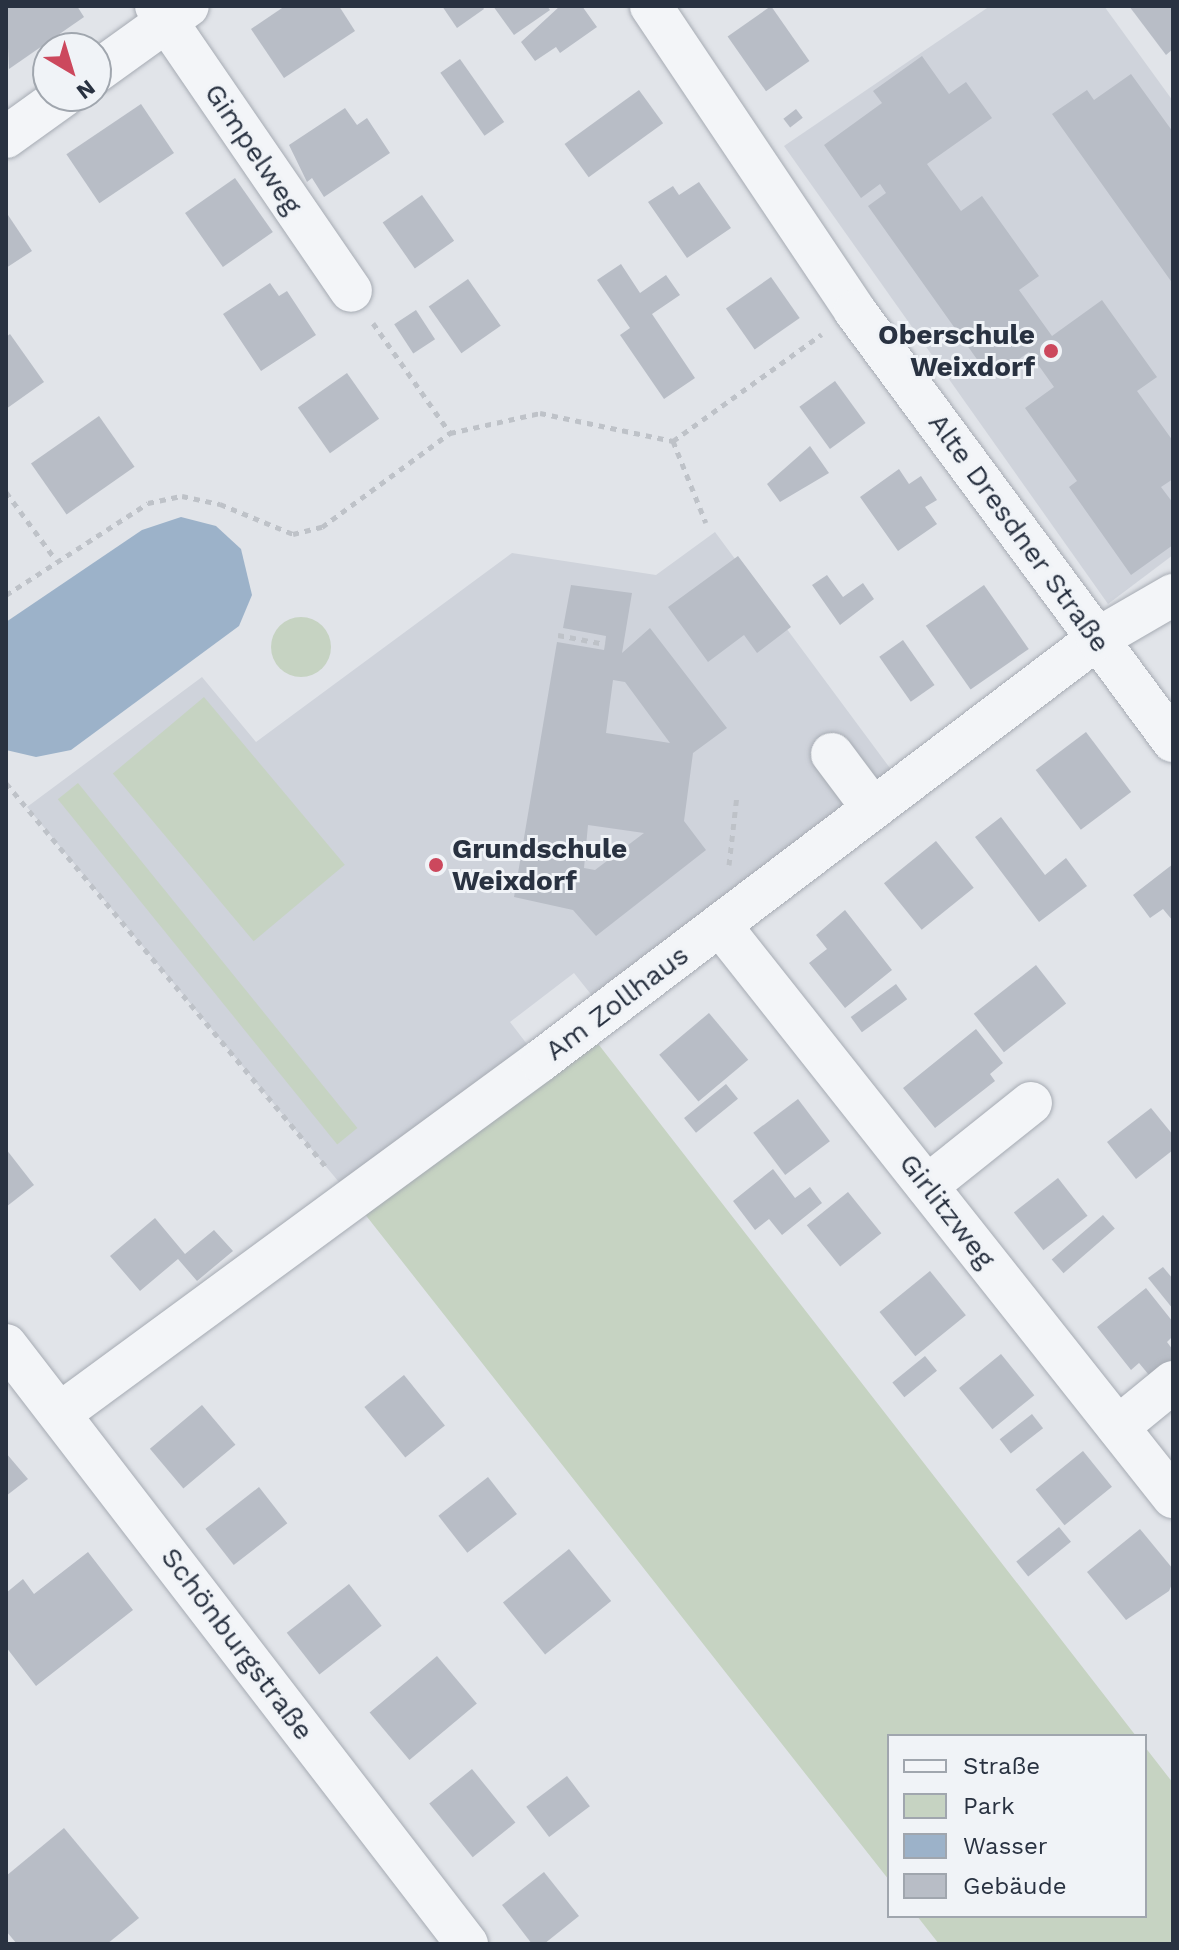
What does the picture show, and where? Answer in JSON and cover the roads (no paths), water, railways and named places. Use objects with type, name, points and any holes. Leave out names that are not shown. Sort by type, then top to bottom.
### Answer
[{"type":"street","name":"Alte Dresdner Straße","points":[[651,6],[855,311],[1173,741]]},
{"type":"street","points":[[112,59],[170,11]]},
{"type":"street","name":"Gimpelweg","points":[[170,11],[351,291]]},
{"type":"street","points":[[6,137],[41,112]]},
{"type":"street","name":"Am Zollhaus","points":[[62,1412],[720,925],[871,806],[1097,639],[1173,595]]},
{"type":"street","points":[[832,754],[871,806]]},
{"type":"street","name":"Girlitzweg","points":[[720,925],[1173,1497]]},
{"type":"street","points":[[927,1186],[1031,1103]]},
{"type":"street","name":"Schönburgstraße","points":[[6,1345],[62,1412],[467,1944]]},
{"type":"street","points":[[1118,1427],[1173,1382]]},
{"type":"water","points":[[181,517],[216,526],[241,549],[252,595],[239,626],[71,750],[36,757],[6,750],[6,622],[142,530]]},
{"type":"place","name":"Oberschule Weixdorf","points":[[1051,351]]},
{"type":"place","name":"Grundschule Weixdorf","points":[[436,865]]}]
